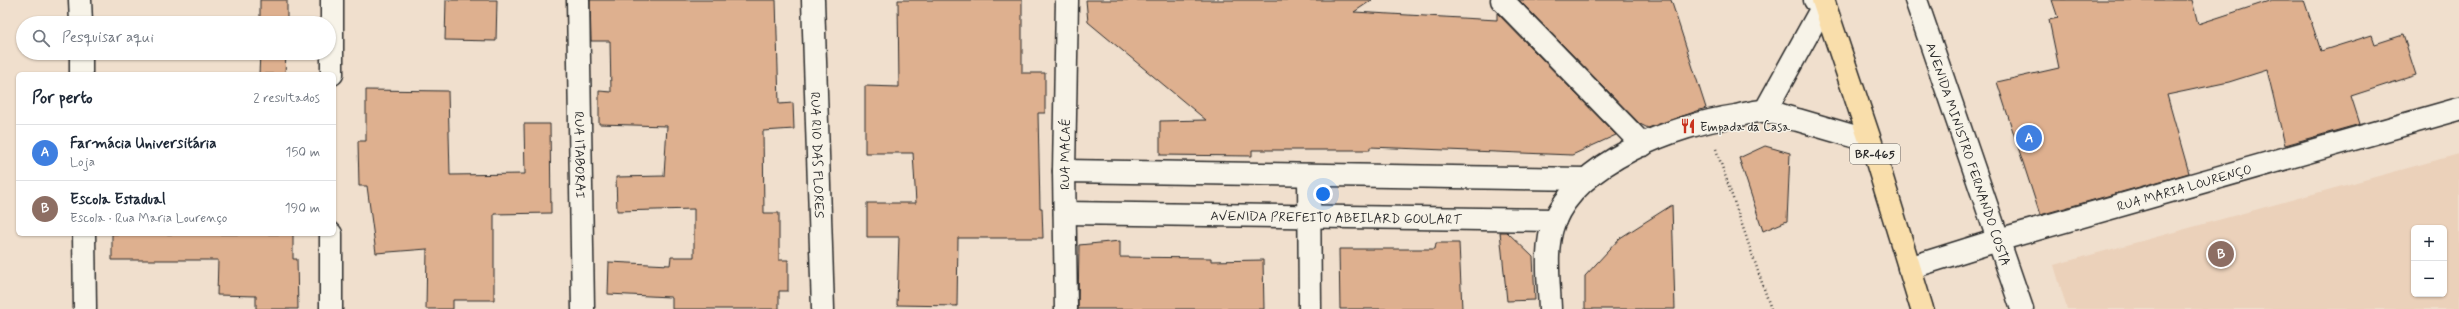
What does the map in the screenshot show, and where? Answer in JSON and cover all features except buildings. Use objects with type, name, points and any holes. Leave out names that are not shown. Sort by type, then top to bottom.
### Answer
[{"type":"highway","name":"BR-465","points":[[1821,1],[1870,141],[1922,309]]},
{"type":"street","points":[[80,0],[81,16]]},
{"type":"street","points":[[332,0],[332,16]]},
{"type":"street","name":"RUA ITABORAI","points":[[578,0],[583,309]]},
{"type":"street","name":"RUA RIO DAS FLORES","points":[[813,0],[823,309]]},
{"type":"street","name":"RUA MACAÉ","points":[[1066,309],[1064,171],[1067,0]]},
{"type":"street","points":[[1502,0],[1643,145]]},
{"type":"street","name":"AVENIDA MINISTRO FERNANDO COSTA","points":[[1916,0],[2022,309]]},
{"type":"street","points":[[1765,111],[1821,1]]},
{"type":"street","points":[[81,60],[81,72]]},
{"type":"street","points":[[332,60],[332,72]]},
{"type":"street","name":"RUA MARIA LOURENÇO","points":[[1910,268],[1998,240],[2459,109]]},
{"type":"street","points":[[1550,309],[1548,250],[1555,220],[1566,201],[1586,179],[1599,169],[1643,145],[1706,120],[1765,111],[1870,141]]},
{"type":"street","points":[[1064,171],[1586,179]]},
{"type":"street","points":[[1309,175],[1310,309]]},
{"type":"street","name":"AVENIDA PREFEITO ABEILARD GOULART","points":[[1065,213],[1555,220]]},
{"type":"street","points":[[84,236],[85,309]]},
{"type":"street","points":[[331,236],[331,309]]},
{"type":"path","points":[[1706,120],[1771,309]]},
{"type":"shaded area","points":[[2459,154],[2459,309],[2067,309],[2054,265]]},
{"type":"place","name":"Empada da Casa","points":[[1688,126]]},
{"type":"place","name":"Farmácia Universitária","points":[[2029,138]]},
{"type":"place","name":"Escola Estadual","points":[[2221,254]]}]
